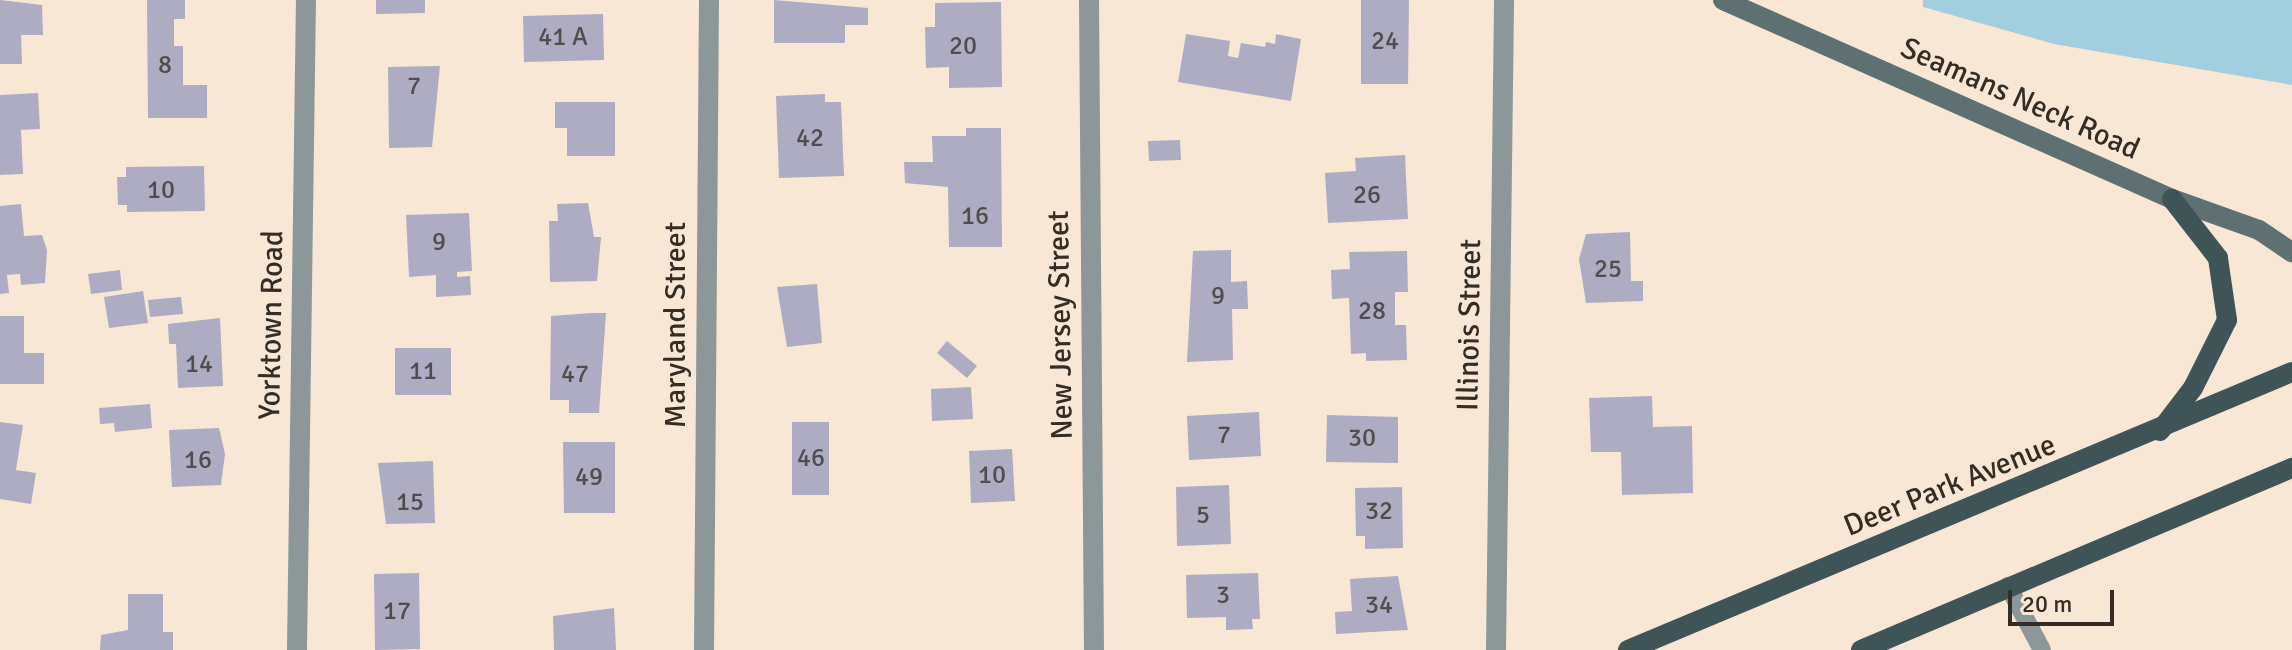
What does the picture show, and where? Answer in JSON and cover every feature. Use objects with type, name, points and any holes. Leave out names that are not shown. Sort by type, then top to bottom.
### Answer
[{"type":"main road","name":"Seamans Neck Road","points":[[1723,0],[2172,199],[2259,230],[2292,252]]},
{"type":"main road","points":[[2158,433],[2193,388],[2227,320],[2218,258],[2172,199]]},
{"type":"main road","name":"Deer Park Avenue","points":[[1628,650],[2158,433],[2292,372]]},
{"type":"main road","points":[[1861,650],[2292,468]]},
{"type":"street","name":"Yorktown Road","points":[[297,650],[306,0]]},
{"type":"street","name":"Maryland Street","points":[[704,650],[709,0]]},
{"type":"street","name":"New Jersey Street","points":[[1089,0],[1094,650]]},
{"type":"street","name":"Illinois Street","points":[[1496,650],[1504,0]]},
{"type":"lane","points":[[2008,586],[2042,650]]},
{"type":"water","points":[[1923,0],[2292,0],[2292,85],[2054,44],[1923,7]]},
{"type":"building","points":[[0,0],[42,5],[43,35],[21,35],[22,64],[0,64]]},
{"type":"building","points":[[147,0],[185,0],[185,19],[174,19],[174,46],[183,46],[183,85],[207,85],[207,118],[148,118]]},
{"type":"building","points":[[376,0],[425,0],[425,13],[376,14]]},
{"type":"building","points":[[774,0],[868,8],[868,25],[845,25],[845,43],[774,43]]},
{"type":"building","points":[[1361,0],[1409,0],[1408,84],[1361,84]]},
{"type":"building","points":[[1001,2],[1002,87],[949,88],[949,67],[926,68],[925,27],[935,27],[935,3]]},
{"type":"building","points":[[603,14],[604,60],[524,62],[523,16]]},
{"type":"building","points":[[1186,34],[1230,41],[1228,56],[1238,58],[1241,43],[1265,47],[1266,42],[1275,44],[1276,34],[1301,39],[1291,101],[1178,82]]},
{"type":"building","points":[[440,66],[432,147],[389,148],[388,67]]},
{"type":"building","points":[[38,93],[40,129],[21,130],[23,174],[0,175],[0,95]]},
{"type":"building","points":[[825,94],[825,102],[841,102],[844,176],[779,178],[776,96]]},
{"type":"building","points":[[555,102],[615,102],[615,156],[567,156],[567,128],[555,128]]},
{"type":"building","points":[[966,128],[1001,128],[1002,247],[949,247],[948,187],[905,183],[904,162],[933,162],[932,136],[966,136]]},
{"type":"building","points":[[1180,140],[1181,160],[1149,161],[1148,141]]},
{"type":"building","points":[[1405,155],[1408,219],[1328,223],[1325,173],[1356,171],[1355,158]]},
{"type":"building","points":[[204,166],[205,211],[127,212],[127,205],[118,205],[117,177],[126,177],[126,167]]},
{"type":"building","points":[[588,203],[594,237],[601,237],[597,281],[550,282],[549,221],[558,221],[557,204]]},
{"type":"building","points":[[21,204],[24,236],[42,235],[47,250],[45,283],[21,285],[20,274],[7,275],[9,293],[0,294],[0,206]]},
{"type":"building","points":[[469,213],[472,271],[457,272],[457,277],[470,276],[471,295],[436,297],[436,275],[409,277],[406,215]]},
{"type":"building","points":[[1630,232],[1631,281],[1643,281],[1643,301],[1586,303],[1579,259],[1586,234]]},
{"type":"building","points":[[1231,250],[1231,282],[1247,281],[1248,309],[1232,309],[1233,360],[1187,362],[1193,251]]},
{"type":"building","points":[[1407,251],[1408,292],[1395,292],[1395,325],[1406,325],[1407,360],[1366,361],[1366,353],[1351,354],[1349,298],[1332,299],[1331,270],[1350,269],[1349,252]]},
{"type":"building","points":[[120,270],[122,290],[91,294],[88,274]]},
{"type":"building","points":[[817,284],[822,343],[787,347],[777,287]]},
{"type":"building","points":[[143,291],[148,323],[109,328],[104,297]]},
{"type":"building","points":[[181,297],[183,314],[150,317],[148,300]]},
{"type":"building","points":[[606,313],[599,413],[569,413],[569,400],[550,400],[551,316]]},
{"type":"building","points":[[0,316],[24,316],[24,353],[44,353],[44,384],[0,384]]},
{"type":"building","points":[[220,318],[223,386],[178,388],[176,344],[169,344],[168,324]]},
{"type":"building","points":[[947,341],[977,366],[967,378],[937,353]]},
{"type":"building","points":[[395,348],[451,348],[451,395],[395,395]]},
{"type":"building","points":[[971,387],[973,419],[932,421],[931,389]]},
{"type":"building","points":[[1652,396],[1653,427],[1692,426],[1693,493],[1622,495],[1621,452],[1591,452],[1589,398]]},
{"type":"building","points":[[150,404],[152,428],[115,432],[114,423],[100,424],[99,408]]},
{"type":"building","points":[[1259,412],[1261,456],[1189,460],[1187,416]]},
{"type":"building","points":[[1327,415],[1398,417],[1398,463],[1326,462]]},
{"type":"building","points":[[0,422],[23,425],[16,470],[36,473],[31,504],[0,499]]},
{"type":"building","points":[[792,422],[829,422],[829,495],[792,495]]},
{"type":"building","points":[[219,428],[225,454],[221,485],[172,487],[169,430]]},
{"type":"building","points":[[563,442],[615,442],[615,513],[564,513]]},
{"type":"building","points":[[1012,449],[1015,501],[971,503],[969,451]]},
{"type":"building","points":[[433,461],[435,523],[386,524],[378,463]]},
{"type":"building","points":[[1229,485],[1231,544],[1177,546],[1176,487]]},
{"type":"building","points":[[1402,487],[1403,548],[1365,549],[1365,536],[1356,536],[1355,488]]},
{"type":"building","points":[[419,573],[420,649],[375,650],[374,574]]},
{"type":"building","points":[[1258,573],[1260,619],[1252,619],[1253,629],[1226,630],[1226,617],[1187,618],[1186,575]]},
{"type":"building","points":[[1398,576],[1408,630],[1336,634],[1335,612],[1352,611],[1350,579]]},
{"type":"building","points":[[128,594],[163,594],[163,632],[173,632],[173,650],[100,650],[101,635],[128,630]]},
{"type":"building","points":[[614,608],[616,650],[554,650],[553,616]]}]
